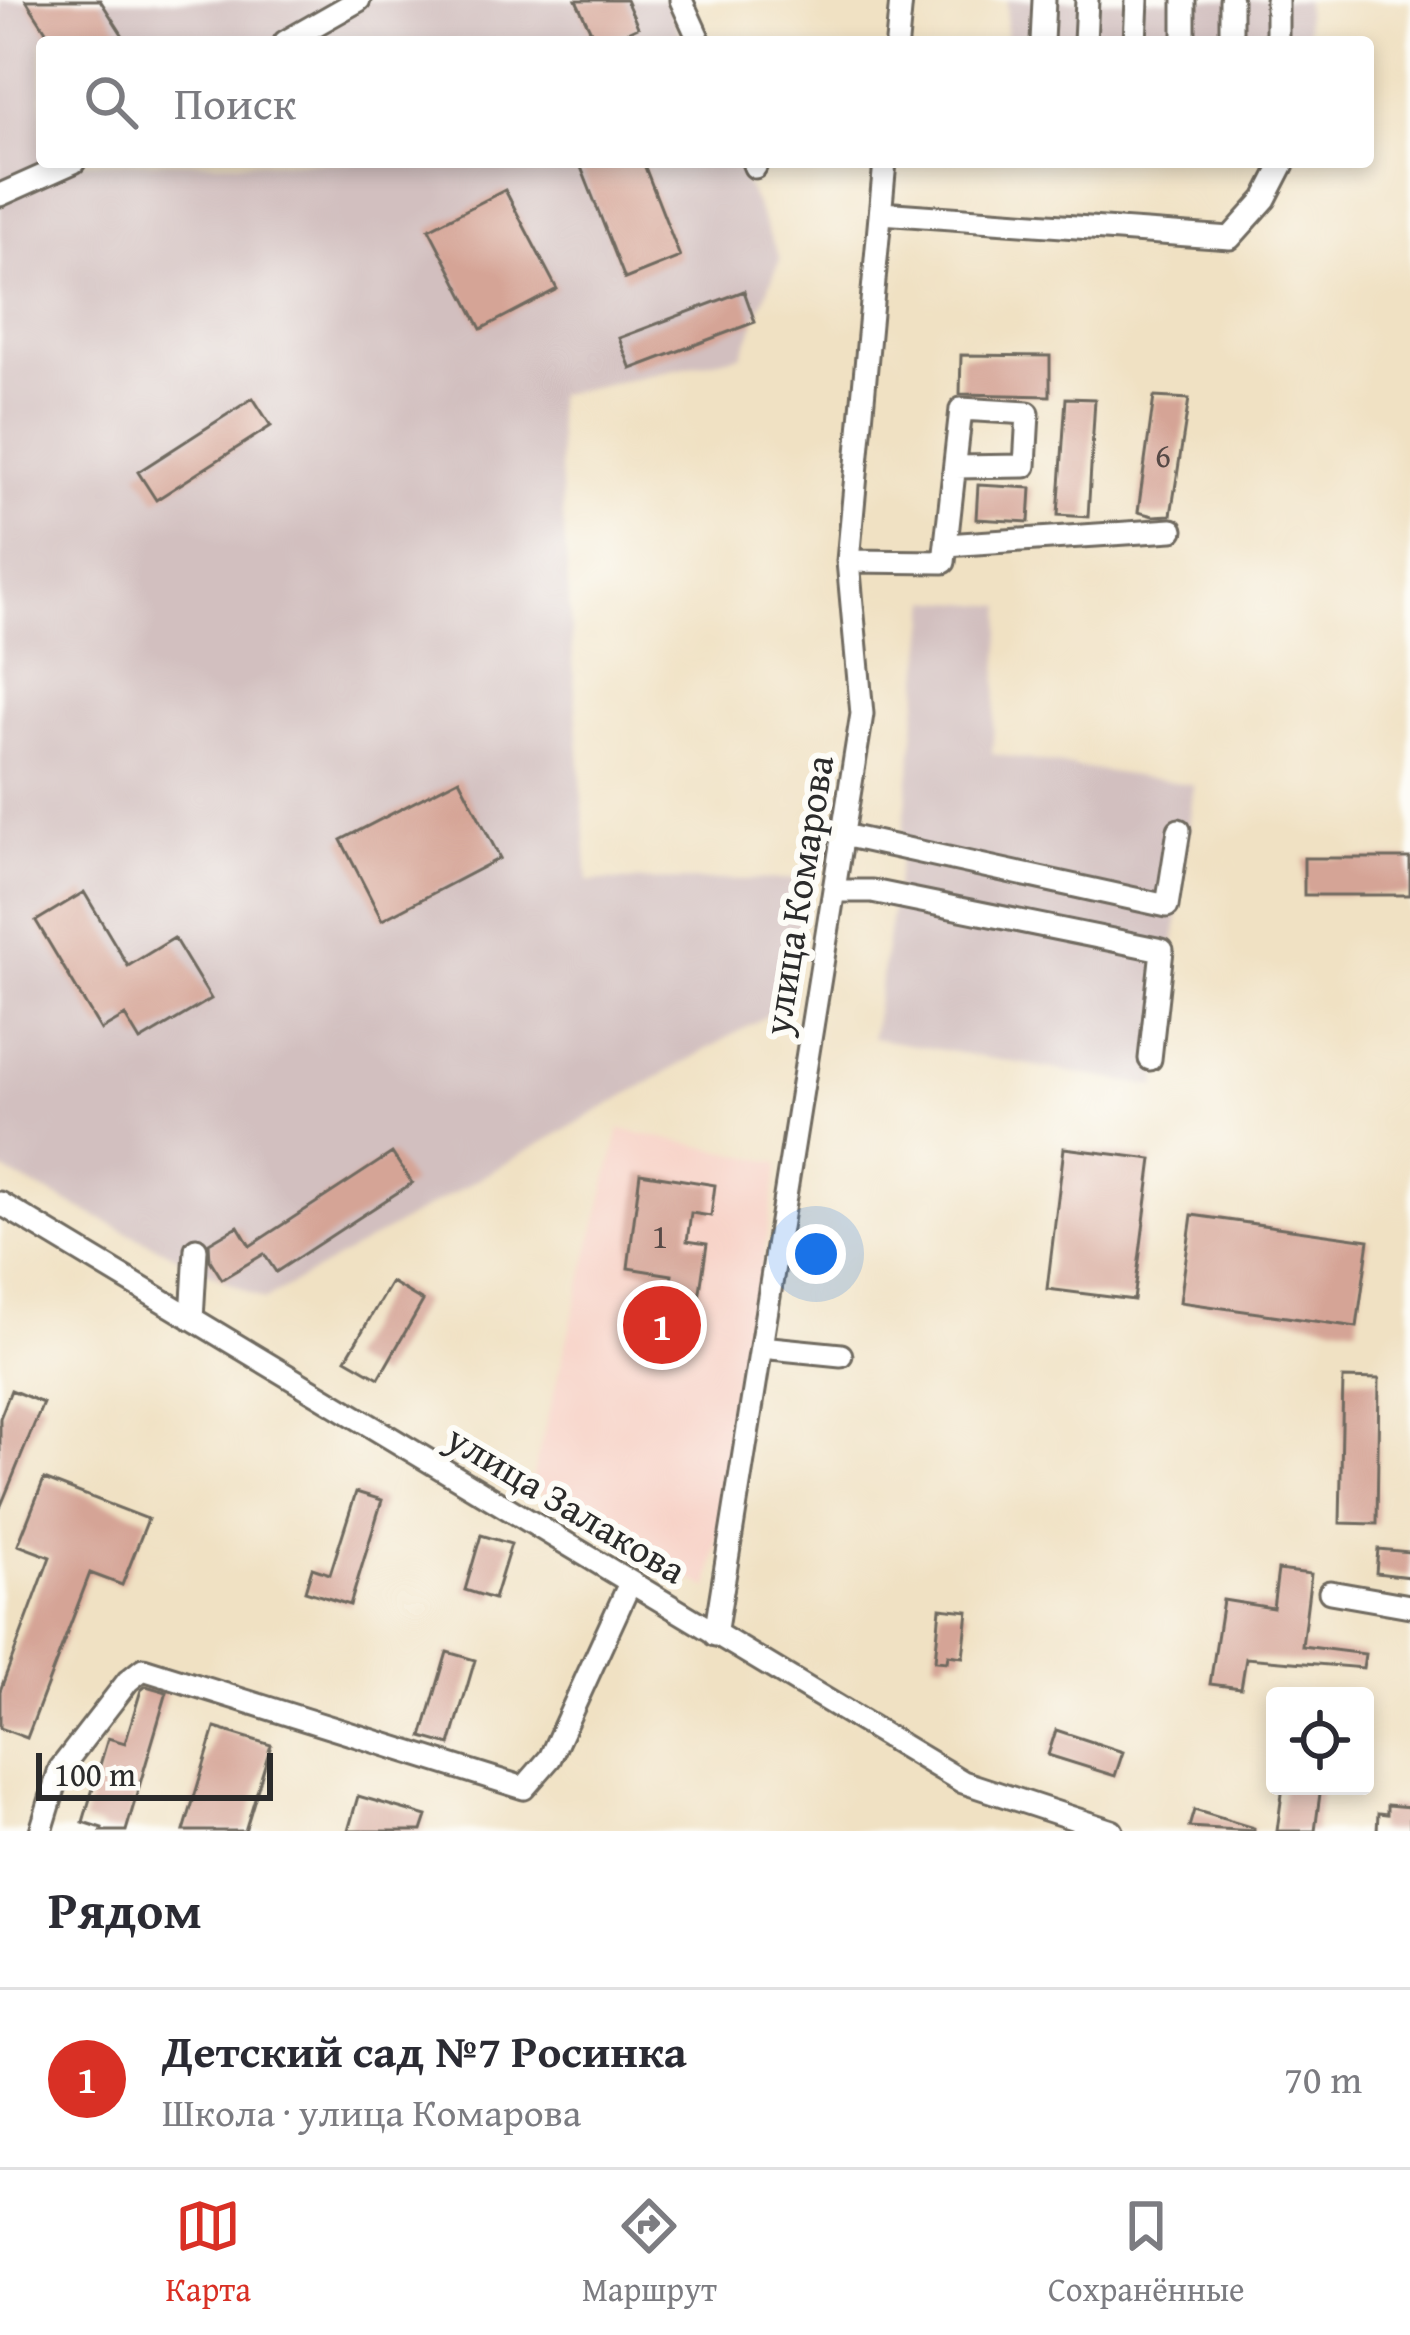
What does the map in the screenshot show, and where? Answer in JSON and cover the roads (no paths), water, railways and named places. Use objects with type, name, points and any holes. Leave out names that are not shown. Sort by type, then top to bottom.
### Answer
[{"type":"street","points":[[295,36],[358,0]]},
{"type":"street","points":[[681,0],[697,36]]},
{"type":"street","points":[[898,36],[901,0]]},
{"type":"street","points":[[1042,36],[1044,0]]},
{"type":"street","points":[[1085,36],[1088,0]]},
{"type":"street","points":[[1135,36],[1137,0]]},
{"type":"street","points":[[1184,0],[1184,36]]},
{"type":"street","points":[[1232,0],[1232,36]]},
{"type":"street","points":[[1277,0],[1277,36]]},
{"type":"street","points":[[0,195],[61,168]]},
{"type":"street","name":"улица Комарова","points":[[715,1635],[862,714],[848,561],[885,168]]},
{"type":"street","points":[[881,213],[1230,238],[1265,199],[1281,168]]},
{"type":"street","points":[[848,561],[944,562],[955,467]]},
{"type":"street","points":[[946,544],[1172,530]]},
{"type":"street","points":[[843,835],[1167,906],[1179,830]]},
{"type":"street","points":[[834,891],[872,891],[1162,950],[1150,1059]]},
{"type":"street","name":"улица Залакова","points":[[0,1203],[963,1782],[1112,1831]]},
{"type":"street","points":[[192,1319],[196,1249]]},
{"type":"street","points":[[761,1347],[841,1355]]},
{"type":"street","points":[[40,1831],[60,1769],[128,1681],[143,1669],[524,1788],[550,1758],[630,1583]]},
{"type":"street","points":[[1330,1592],[1410,1606]]},
{"type":"place","name":"Детский сад №7 Росинка","points":[[662,1325]]}]
